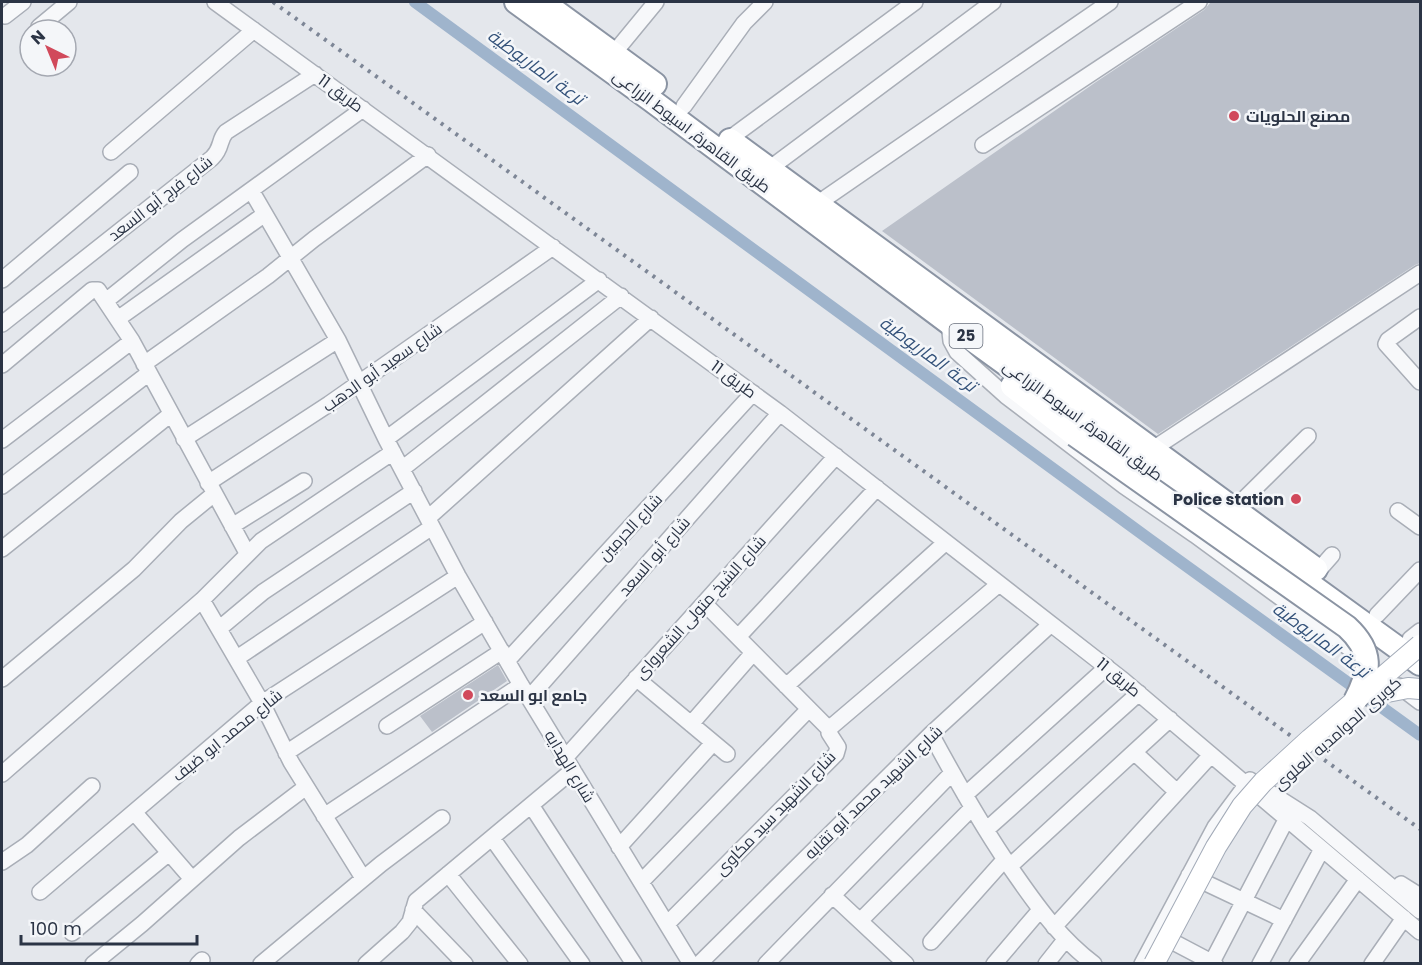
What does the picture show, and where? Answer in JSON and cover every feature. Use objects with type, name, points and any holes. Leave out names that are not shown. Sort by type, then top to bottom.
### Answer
[{"type":"highway","name":"طريق القاهرة, اسيوط الزراعى","points":[[516,2],[949,323],[1420,663]]},
{"type":"highway","name":"طريق القاهرة, اسيوط الزراعى","points":[[543,2],[1234,509],[1325,563],[1377,615],[1418,641]]},
{"type":"highway","points":[[982,347],[994,369],[1075,435],[1358,637],[1367,660],[1366,675],[1355,701]]},
{"type":"main road","name":"كوبرى الحوامديه العلوى","points":[[1154,963],[1220,840],[1242,806],[1269,777],[1355,701],[1418,641]]},
{"type":"main road","name":"كوبرى الحوامديه العلوى","points":[[1166,963],[1224,853],[1254,809],[1302,759],[1420,663]]},
{"type":"main road","points":[[1382,693],[1420,689]]},
{"type":"street","points":[[5,16],[23,2]]},
{"type":"street","points":[[50,18],[69,2]]},
{"type":"street","name":"طريق 11","points":[[215,2],[780,413],[1107,667],[1211,756],[1245,781]]},
{"type":"street","points":[[614,53],[656,2]]},
{"type":"street","points":[[684,106],[744,23],[765,2]]},
{"type":"street","points":[[729,139],[915,2]]},
{"type":"street","points":[[769,169],[993,2]]},
{"type":"street","points":[[817,204],[1110,2]]},
{"type":"street","points":[[983,145],[1199,2]]},
{"type":"street","points":[[111,152],[254,30]]},
{"type":"street","name":"شارع فرج أبو السعد","points":[[2,324],[212,158],[220,148],[221,138],[226,132],[315,74]]},
{"type":"street","points":[[102,295],[183,240],[363,109]]},
{"type":"street","points":[[2,486],[147,368],[428,155]]},
{"type":"street","points":[[2,280],[130,172]]},
{"type":"street","name":"شارع الهدايه","points":[[251,190],[338,340],[458,576],[525,692],[691,963]]},
{"type":"street","points":[[118,318],[265,214]]},
{"type":"street","name":"شارع سعيد أبو الدهب","points":[[2,679],[134,569],[211,489],[553,247]]},
{"type":"street","points":[[1153,449],[1420,273]]},
{"type":"street","points":[[2,774],[202,600],[247,553],[390,446],[599,280]]},
{"type":"street","points":[[2,365],[92,290],[102,295],[132,341],[247,553]]},
{"type":"street","points":[[402,469],[621,296]]},
{"type":"street","points":[[1420,317],[1388,340],[1386,344],[1420,382]]},
{"type":"street","points":[[237,658],[430,523],[651,318]]},
{"type":"street","points":[[949,323],[951,341],[957,352],[1006,396],[1115,479],[1247,573],[1420,702]]},
{"type":"street","points":[[184,439],[338,340]]},
{"type":"street","points":[[2,440],[132,341]]},
{"type":"street","name":"شارع الحرمين","points":[[387,726],[504,656],[753,393]]},
{"type":"street","name":"شارع أبو السعد","points":[[324,816],[525,692],[780,413]]},
{"type":"street","points":[[2,549],[171,414]]},
{"type":"street","points":[[1234,509],[1308,436]]},
{"type":"street","name":"شارع الشيخ متولى الشعرواى","points":[[366,963],[402,932],[410,922],[416,901],[531,805],[569,764],[636,678],[836,456]]},
{"type":"street","points":[[232,526],[304,481]]},
{"type":"street","points":[[738,637],[877,488]]},
{"type":"street","points":[[220,628],[263,592],[414,491]]},
{"type":"street","points":[[1398,511],[1420,527]]},
{"type":"street","points":[[786,686],[946,542]]},
{"type":"street","points":[[1377,615],[1420,570]]},
{"type":"street","name":"شارع محمد ابو ضيف","points":[[40,892],[262,703],[458,576]]},
{"type":"street","name":"شارع الشهيد سيد مكاوى","points":[[667,924],[836,754],[838,747],[830,730],[999,584]]},
{"type":"street","points":[[202,600],[262,703],[286,753],[363,878]]},
{"type":"street","points":[[704,603],[830,730]]},
{"type":"street","points":[[286,753],[485,622]]},
{"type":"street","name":"شارع الشهيد محمد أبو تقايه","points":[[699,963],[931,734],[1051,624]]},
{"type":"street","points":[[691,724],[753,653]]},
{"type":"street","points":[[860,921],[968,802],[1107,667]]},
{"type":"street","points":[[636,678],[727,754]]},
{"type":"street","points":[[986,830],[1139,693]]},
{"type":"street","points":[[641,882],[809,709]]},
{"type":"street","points":[[931,942],[1007,863],[1170,719]]},
{"type":"street","points":[[931,734],[968,802],[1040,910],[1065,940],[1094,963]]},
{"type":"street","points":[[620,847],[713,743]]},
{"type":"street","points":[[1134,752],[1177,792]]},
{"type":"street","points":[[1054,927],[1211,756]]},
{"type":"street","points":[[766,963],[952,772]]},
{"type":"street","points":[[1245,781],[1287,820],[1420,932]]},
{"type":"street","points":[[1142,963],[1215,827],[1245,781]]},
{"type":"street","points":[[1245,781],[1310,818],[1420,911]]},
{"type":"street","points":[[2,862],[27,845],[92,786]]},
{"type":"street","points":[[93,963],[142,924],[253,826],[306,787]]},
{"type":"street","points":[[531,805],[634,963]]},
{"type":"street","points":[[134,812],[192,879]]},
{"type":"street","points":[[261,963],[363,878],[442,818]]},
{"type":"street","points":[[1158,934],[1213,963],[1287,820]]},
{"type":"street","points":[[492,838],[582,963]]},
{"type":"street","points":[[1260,963],[1322,849]]},
{"type":"street","points":[[72,933],[169,853]]},
{"type":"street","points":[[448,874],[520,963]]},
{"type":"street","points":[[1189,875],[1284,920]]},
{"type":"street","points":[[1297,963],[1358,879]]},
{"type":"street","points":[[1401,884],[1420,896]]},
{"type":"street","points":[[832,895],[906,963]]},
{"type":"street","points":[[413,910],[465,963]]},
{"type":"street","points":[[994,963],[1040,910]]},
{"type":"street","points":[[1372,963],[1404,918]]},
{"type":"street","points":[[1046,963],[1065,940]]},
{"type":"building","name":"مصنع الحلويات","points":[[1211,2],[1420,2],[1420,263],[1158,434],[882,231],[1204,10]]},
{"type":"building","name":"جامع ابو السعد","points":[[498,665],[507,681],[432,732],[420,716]]},
{"type":"waterway","name":"ترعة الماريوطية","points":[[415,2],[1420,735]]},
{"type":"railway","points":[[273,2],[1420,829]]},
{"type":"place","name":"مصنع الحلويات","points":[[1234,116]]},
{"type":"place","name":"Police station","points":[[1296,499]]},
{"type":"place","name":"جامع ابو السعد","points":[[468,695]]}]
